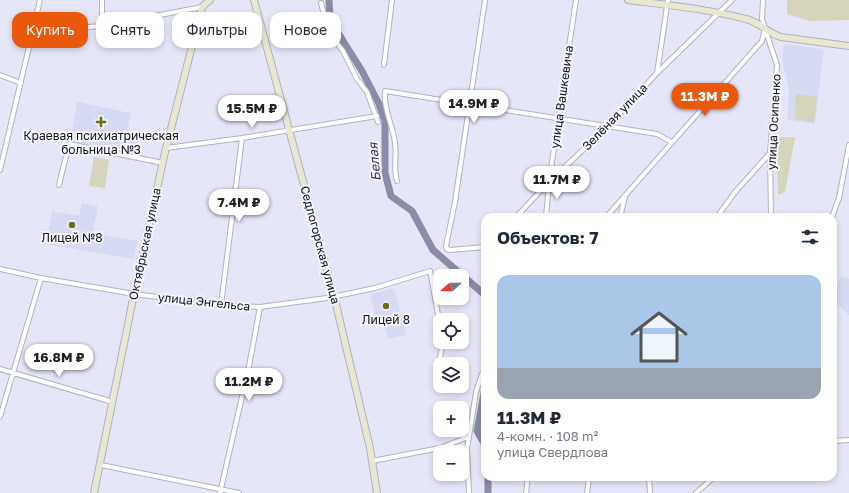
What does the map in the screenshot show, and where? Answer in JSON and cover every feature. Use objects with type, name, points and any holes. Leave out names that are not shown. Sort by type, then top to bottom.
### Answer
[{"type":"main road","points":[[202,7],[210,0]]},
{"type":"main road","name":"Седлогорская улица","points":[[254,0],[334,296],[372,461],[377,493]]},
{"type":"main road","points":[[628,0],[668,3],[748,19],[781,37],[849,46]]},
{"type":"main road","name":"Октябрьская улица","points":[[94,493],[101,465],[134,294],[166,148],[202,7]]},
{"type":"street","points":[[37,12],[40,0]]},
{"type":"street","points":[[102,0],[102,12]]},
{"type":"street","points":[[384,65],[392,0]]},
{"type":"street","points":[[481,247],[450,250],[447,249],[446,246],[455,202],[485,0]]},
{"type":"street","name":"улица Вашкевича","points":[[546,213],[576,0]]},
{"type":"street","name":"Зелёная улица","points":[[520,213],[608,126],[657,73],[732,0]]},
{"type":"street","name":"улица Осипенко","points":[[762,0],[762,19],[777,65],[770,153],[771,213]]},
{"type":"street","points":[[321,3],[329,33],[343,51],[357,79],[367,92],[378,122]]},
{"type":"street","points":[[657,73],[668,3]]},
{"type":"street","points":[[164,14],[202,7]]},
{"type":"street","points":[[610,213],[763,40],[765,29]]},
{"type":"street","points":[[0,168],[29,48]]},
{"type":"street","points":[[0,75],[21,82]]},
{"type":"street","points":[[397,181],[394,170],[396,156],[395,142],[386,104],[385,90],[657,134],[672,142]]},
{"type":"street","points":[[166,148],[290,131],[377,116]]},
{"type":"street","points":[[221,305],[242,138]]},
{"type":"street","points":[[59,186],[69,144],[163,163]]},
{"type":"street","points":[[833,213],[839,198],[849,145]]},
{"type":"street","points":[[720,213],[736,191],[770,153]]},
{"type":"street","points":[[621,213],[626,195]]},
{"type":"street","name":"улица Энгельса","points":[[0,269],[41,278],[134,294],[221,305],[260,307],[334,296],[396,283],[430,271],[438,313]]},
{"type":"street","points":[[0,417],[41,278]]},
{"type":"street","points":[[221,491],[249,366],[260,307]]},
{"type":"street","points":[[0,369],[113,402]]},
{"type":"street","points":[[469,431],[476,392],[481,377]]},
{"type":"street","points":[[372,461],[440,448],[468,437],[467,449],[469,493]]},
{"type":"street","points":[[837,441],[849,440]]},
{"type":"street","points":[[101,465],[221,491],[239,493]]},
{"type":"street","points":[[526,493],[528,481]]},
{"type":"street","points":[[587,493],[588,481]]},
{"type":"street","points":[[649,481],[650,493]]},
{"type":"street","points":[[696,493],[710,481]]},
{"type":"shaded area","points":[[784,44],[824,49],[815,124],[787,120],[789,90],[782,59]]},
{"type":"shaded area","name":"Краевая психиатрическая больница №3","points":[[77,102],[131,113],[127,131],[140,133],[136,155],[70,141]]},
{"type":"shaded area","name":"Лицей №8","points":[[82,203],[98,206],[93,233],[138,241],[134,259],[46,244],[52,211],[79,216]]},
{"type":"shaded area","points":[[841,276],[849,279],[849,316],[837,303],[837,285]]},
{"type":"shaded area","name":"Лицей 8","points":[[394,288],[406,335],[388,339],[383,318],[376,320],[370,294]]},
{"type":"green space","points":[[787,0],[849,0],[849,20],[810,21],[787,14]]},
{"type":"green space","points":[[796,94],[817,97],[814,122],[794,119]]},
{"type":"green space","points":[[776,137],[795,137],[785,192],[778,195]]},
{"type":"green space","points":[[94,157],[109,160],[105,188],[89,186]]},
{"type":"waterway","name":"Белая","points":[[329,0],[330,20],[362,71],[379,104],[385,121],[385,173],[391,196],[412,211],[433,250],[481,292]]},
{"type":"waterway","name":"Белая","points":[[481,410],[477,431],[481,438]]},
{"type":"waterway","name":"Белая","points":[[488,481],[488,493]]},
{"type":"place","name":"Краевая психиатрическая больница №3","points":[[101,122]]},
{"type":"place","name":"Лицей №8","points":[[72,225]]},
{"type":"place","name":"Лицей 8","points":[[386,306]]}]
